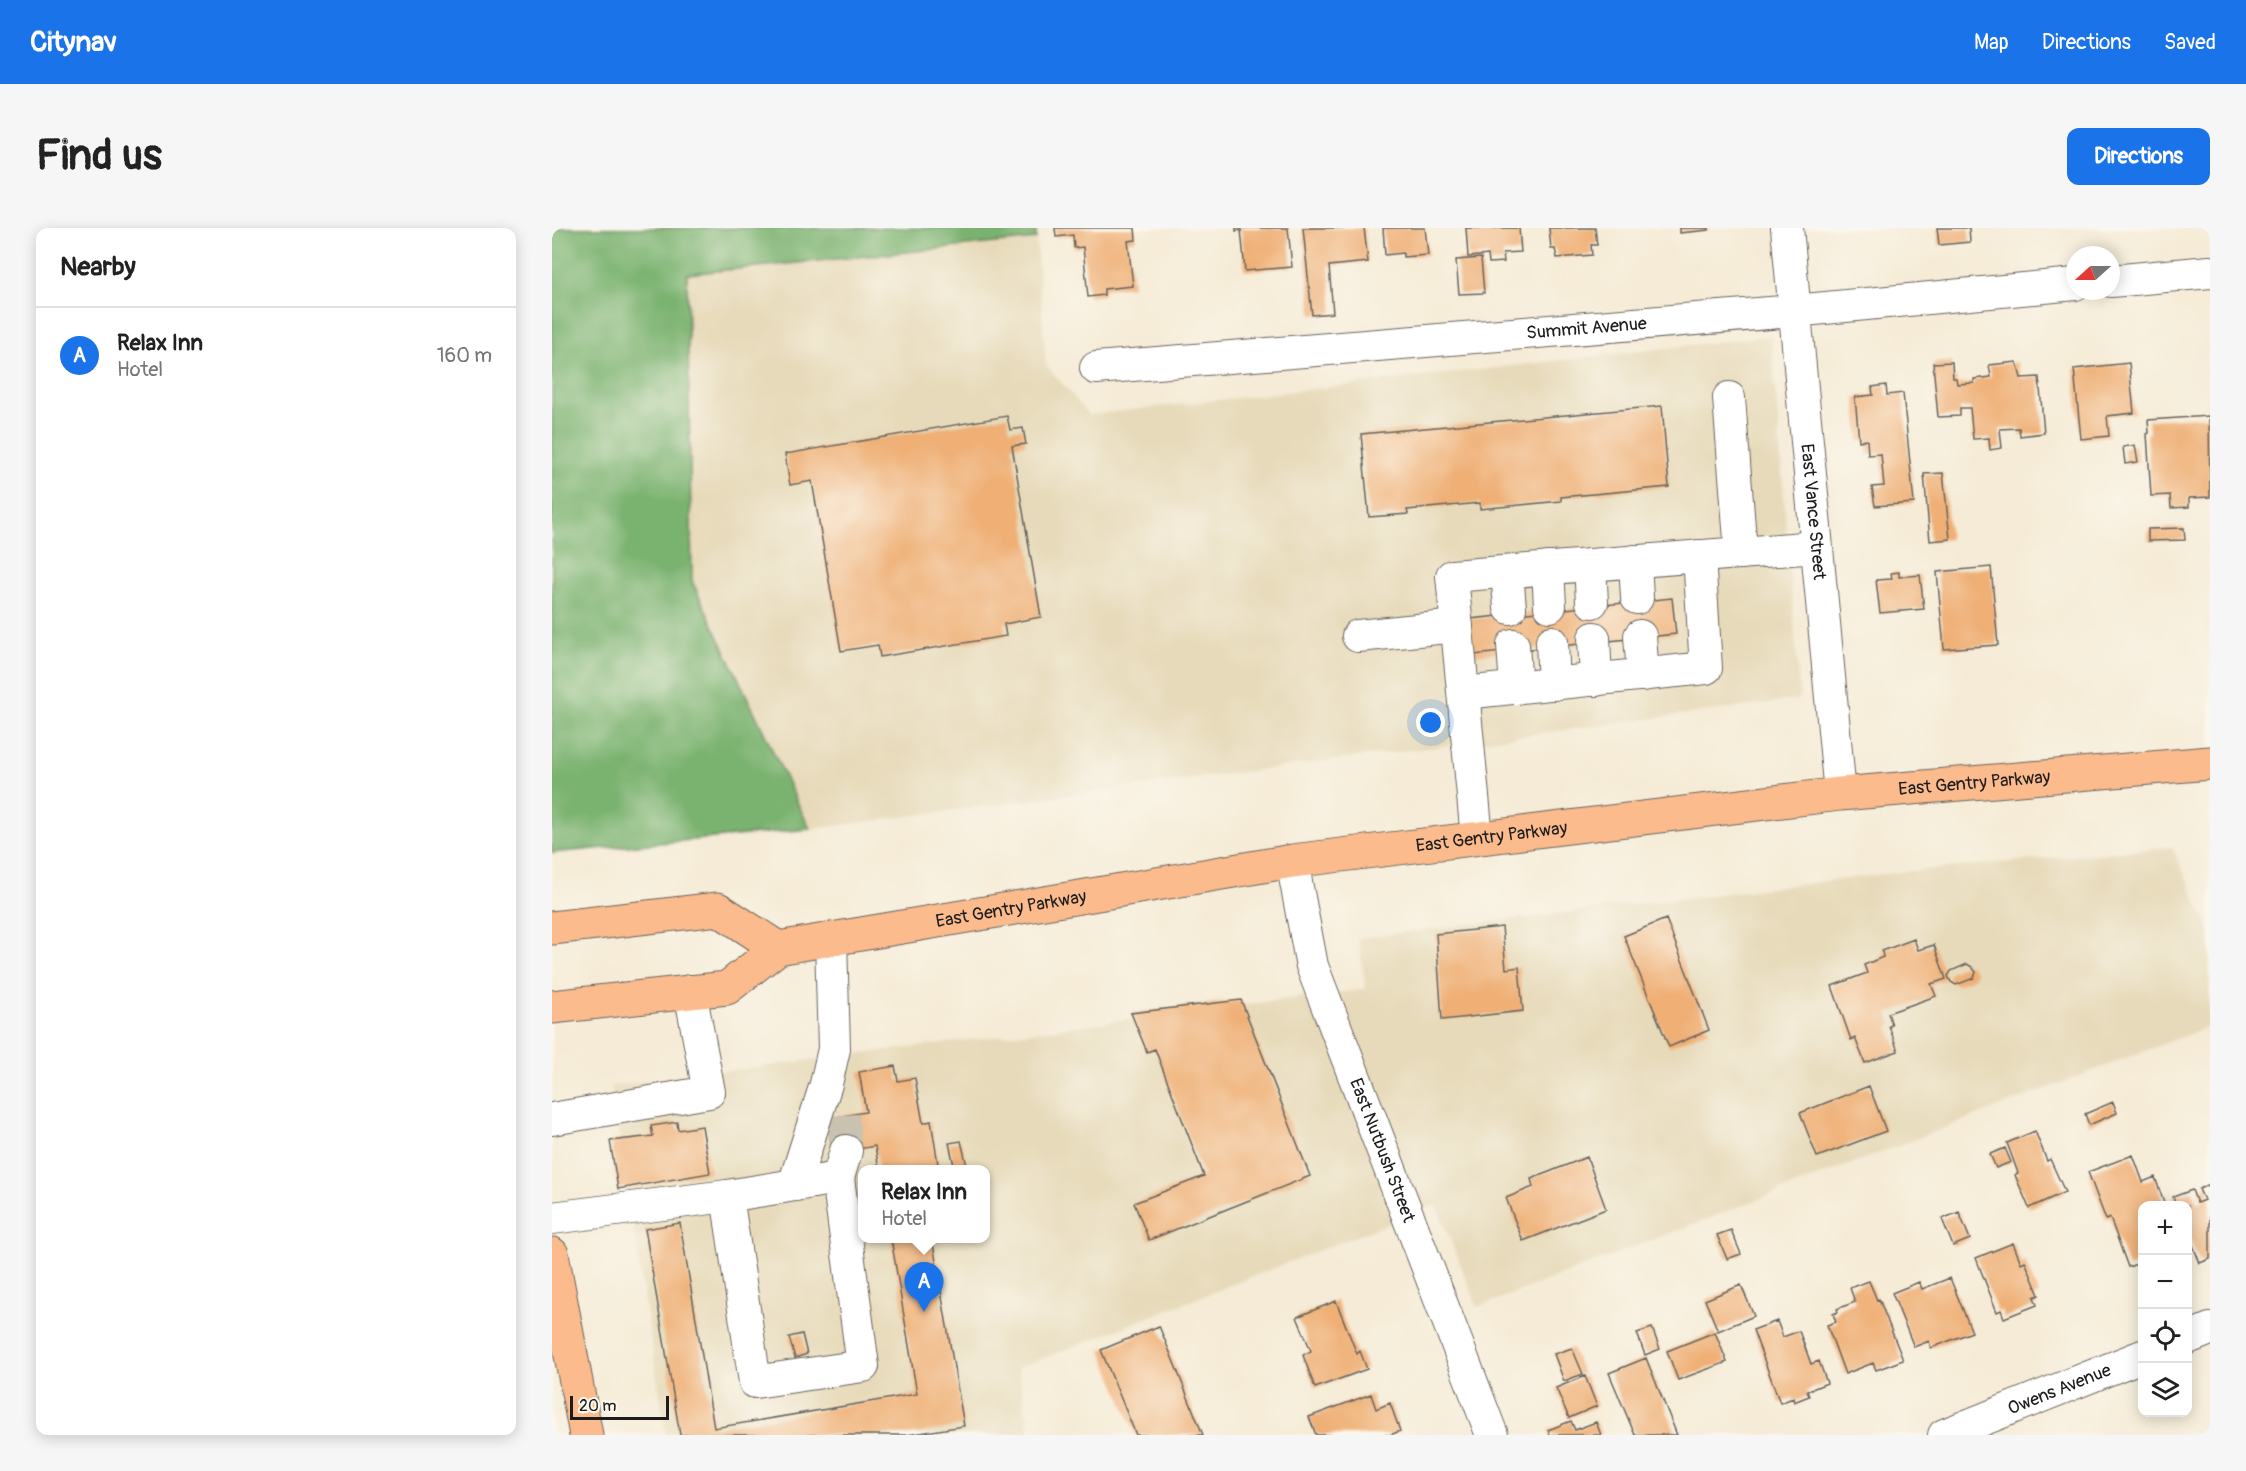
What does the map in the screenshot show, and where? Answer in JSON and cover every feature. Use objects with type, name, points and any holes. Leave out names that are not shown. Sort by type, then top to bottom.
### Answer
[{"type":"main road","name":"East Gentry Parkway","points":[[552,1007],[727,988],[778,948],[1292,861],[1840,794],[2210,763]]},
{"type":"main road","points":[[552,928],[718,909],[778,948]]},
{"type":"main road","points":[[552,1254],[586,1435]]},
{"type":"street","name":"East Vance Street","points":[[1787,228],[1840,794]]},
{"type":"street","points":[[2120,280],[2210,272]]},
{"type":"street","name":"Summit Avenue","points":[[1096,368],[1794,311],[2066,285]]},
{"type":"street","points":[[1728,398],[1741,553]]},
{"type":"street","points":[[1478,838],[1452,576],[1816,547]]},
{"type":"street","points":[[1464,693],[1706,668],[1699,556]]},
{"type":"street","points":[[1635,561],[1637,598]]},
{"type":"street","points":[[1590,565],[1592,602]]},
{"type":"street","points":[[1548,568],[1550,606]]},
{"type":"street","points":[[1507,572],[1510,608]]},
{"type":"street","points":[[1358,636],[1457,626]]},
{"type":"street","points":[[1640,636],[1643,675]]},
{"type":"street","points":[[1594,638],[1596,680]]},
{"type":"street","points":[[1552,642],[1554,684]]},
{"type":"street","points":[[1513,645],[1516,688]]},
{"type":"street","name":"East Nutbush Street","points":[[1292,861],[1312,966],[1492,1435]]},
{"type":"street","points":[[794,1185],[826,1084],[834,1049],[831,939]]},
{"type":"street","points":[[552,1119],[709,1092],[690,991]]},
{"type":"street","points":[[826,1084],[843,1115]]},
{"type":"street","points":[[552,1218],[727,1196],[794,1185],[842,1165],[863,1366],[755,1382],[727,1196]]},
{"type":"street","points":[[2192,1336],[2210,1329]]},
{"type":"street","name":"Owens Avenue","points":[[1944,1435],[2138,1358]]},
{"type":"shaded area","points":[[1036,239],[1046,365],[1089,415],[1771,336],[1800,699],[810,829],[692,581],[687,274]]},
{"type":"shaded area","points":[[2172,847],[2210,930],[2210,1026],[1478,1307],[1436,1205],[1018,1368],[1030,1435],[666,1435],[611,1086],[1366,989],[1358,938],[1902,872]]},
{"type":"green space","points":[[552,228],[1036,228],[1036,239],[687,274],[692,581],[810,829],[552,853]]},
{"type":"building","points":[[1055,228],[1135,228],[1136,240],[1128,241],[1133,286],[1104,289],[1104,295],[1088,297],[1083,247],[1074,248],[1073,235],[1056,237]]},
{"type":"building","points":[[1236,228],[1288,228],[1292,267],[1245,271],[1241,230],[1236,231]]},
{"type":"building","points":[[1303,228],[1364,228],[1368,262],[1329,266],[1333,313],[1312,315]]},
{"type":"building","points":[[1383,228],[1425,228],[1428,255],[1403,257],[1403,253],[1385,255]]},
{"type":"building","points":[[1466,228],[1519,228],[1521,252],[1503,253],[1504,262],[1489,263],[1488,255],[1468,257]]},
{"type":"building","points":[[1549,228],[1595,228],[1597,245],[1591,245],[1592,255],[1557,258],[1555,249],[1551,249]]},
{"type":"building","points":[[1680,228],[1709,228],[1709,230],[1680,233]]},
{"type":"building","points":[[1937,228],[1969,228],[1970,242],[1939,245]]},
{"type":"building","points":[[1481,258],[1484,293],[1459,294],[1456,260]]},
{"type":"building","points":[[1952,362],[1953,378],[1956,378],[1957,384],[1974,383],[1974,379],[1991,377],[1989,365],[2017,362],[2021,378],[2039,377],[2044,433],[2020,436],[2019,428],[2000,429],[2002,448],[1990,450],[1989,438],[1973,439],[1970,408],[1960,408],[1960,416],[1938,417],[1933,363]]},
{"type":"building","points":[[2129,363],[2134,413],[2107,416],[2109,436],[2081,439],[2074,369]]},
{"type":"building","points":[[1886,385],[1887,395],[1903,393],[1914,503],[1875,506],[1872,487],[1884,486],[1881,454],[1868,455],[1867,440],[1859,441],[1855,397],[1873,395],[1872,387]]},
{"type":"building","points":[[1662,406],[1669,487],[1561,497],[1561,501],[1480,509],[1480,503],[1407,510],[1408,514],[1369,517],[1361,434]]},
{"type":"building","points":[[1007,416],[1010,430],[1023,428],[1026,444],[1012,446],[1041,617],[1004,624],[1006,636],[880,657],[878,645],[841,651],[812,481],[790,485],[785,454]]},
{"type":"building","points":[[2209,416],[2210,497],[2189,498],[2189,507],[2171,508],[2170,495],[2151,496],[2148,420]]},
{"type":"building","points":[[2135,445],[2138,462],[2125,464],[2123,447]]},
{"type":"building","points":[[1943,473],[1950,539],[1930,541],[1924,474]]},
{"type":"building","points":[[2184,528],[2185,540],[2148,541],[2148,529]]},
{"type":"building","points":[[1991,567],[1998,645],[1944,649],[1937,572]]},
{"type":"building","points":[[1899,572],[1899,577],[1920,575],[1924,609],[1880,613],[1876,580],[1892,579],[1891,573]]},
{"type":"building","points":[[1672,598],[1676,634],[1474,655],[1470,619]]},
{"type":"building","points":[[1666,919],[1709,1030],[1669,1047],[1624,936]]},
{"type":"building","points":[[1502,927],[1506,969],[1519,967],[1523,1011],[1442,1020],[1436,934]]},
{"type":"building","points":[[1914,939],[1918,950],[1934,945],[1946,979],[1931,984],[1936,996],[1888,1013],[1892,1025],[1889,1026],[1898,1051],[1865,1063],[1855,1038],[1851,1040],[1832,986],[1867,973],[1864,965],[1883,957],[1882,951]]},
{"type":"building","points":[[1967,964],[1976,972],[1974,978],[1956,985],[1951,982],[1948,976],[1951,971]]},
{"type":"building","points":[[1241,1000],[1310,1176],[1149,1240],[1134,1203],[1204,1176],[1155,1049],[1147,1052],[1131,1013]]},
{"type":"building","points":[[895,1066],[898,1081],[915,1078],[923,1123],[931,1121],[938,1165],[878,1165],[875,1146],[835,1153],[830,1118],[866,1112],[859,1072]]},
{"type":"building","points":[[1869,1086],[1886,1131],[1817,1157],[1800,1113]]},
{"type":"building","points":[[2113,1102],[2117,1113],[2089,1125],[2085,1114]]},
{"type":"building","points":[[677,1122],[678,1130],[702,1126],[710,1173],[618,1189],[610,1141],[653,1136],[651,1126]]},
{"type":"building","points":[[2035,1131],[2047,1161],[2050,1159],[2065,1192],[2029,1208],[2015,1175],[2018,1173],[2007,1143]]},
{"type":"building","points":[[961,1141],[967,1165],[954,1165],[949,1143]]},
{"type":"building","points":[[2005,1148],[2011,1162],[1996,1168],[1990,1154]]},
{"type":"building","points":[[2133,1155],[2143,1182],[2155,1177],[2163,1201],[2138,1201],[2138,1264],[2128,1267],[2110,1218],[2106,1220],[2088,1172]]},
{"type":"building","points":[[1587,1157],[1606,1209],[1523,1241],[1506,1198],[1533,1187],[1531,1179]]},
{"type":"building","points":[[2210,1184],[2210,1259],[2200,1263],[2192,1243],[2192,1201],[2174,1201],[2173,1197],[2192,1190],[2197,1203],[2204,1200],[2199,1189]]},
{"type":"building","points":[[1959,1212],[1970,1239],[1953,1246],[1942,1219]]},
{"type":"building","points":[[680,1223],[714,1428],[917,1394],[892,1243],[933,1243],[964,1426],[907,1435],[680,1435],[645,1229]]},
{"type":"building","points":[[1731,1230],[1741,1254],[1727,1259],[1717,1235]]},
{"type":"building","points":[[2013,1243],[2021,1263],[2025,1261],[2039,1295],[2034,1297],[2037,1305],[2004,1318],[2001,1310],[1997,1312],[1976,1258]]},
{"type":"building","points":[[1950,1278],[1972,1332],[1931,1348],[1929,1341],[1914,1347],[1892,1293],[1919,1282],[1922,1289]]},
{"type":"building","points":[[1869,1281],[1877,1300],[1879,1299],[1903,1360],[1876,1370],[1873,1363],[1845,1374],[1827,1325],[1836,1322],[1833,1314],[1838,1312],[1837,1309],[1855,1302],[1850,1288]]},
{"type":"building","points":[[1741,1285],[1754,1316],[1718,1331],[1705,1300]]},
{"type":"building","points":[[1336,1301],[1357,1354],[1360,1351],[1367,1369],[1315,1388],[1303,1355],[1311,1351],[1297,1317]]},
{"type":"building","points":[[1777,1321],[1783,1337],[1799,1331],[1811,1364],[1819,1361],[1827,1383],[1807,1391],[1809,1396],[1794,1402],[1793,1398],[1780,1403],[1753,1330]]},
{"type":"building","points":[[1159,1326],[1203,1435],[1136,1435],[1101,1350]]},
{"type":"building","points":[[1652,1328],[1660,1349],[1645,1355],[1637,1333]]},
{"type":"building","points":[[1715,1332],[1727,1362],[1678,1380],[1667,1351]]},
{"type":"building","points":[[802,1334],[807,1354],[795,1358],[789,1337]]},
{"type":"building","points":[[1572,1348],[1583,1374],[1564,1381],[1554,1354]]},
{"type":"building","points":[[1646,1358],[1677,1435],[1635,1435],[1609,1373]]},
{"type":"building","points":[[1585,1376],[1597,1406],[1569,1418],[1556,1388]]},
{"type":"building","points":[[1371,1394],[1376,1409],[1390,1403],[1400,1431],[1390,1435],[1316,1435],[1309,1417]]},
{"type":"building","points":[[1571,1421],[1575,1430],[1596,1422],[1601,1435],[1550,1435],[1548,1430]]},
{"type":"tunnel","points":[[843,1115],[846,1151]]},
{"type":"place","name":"Relax Inn","points":[[924,1312]]}]
